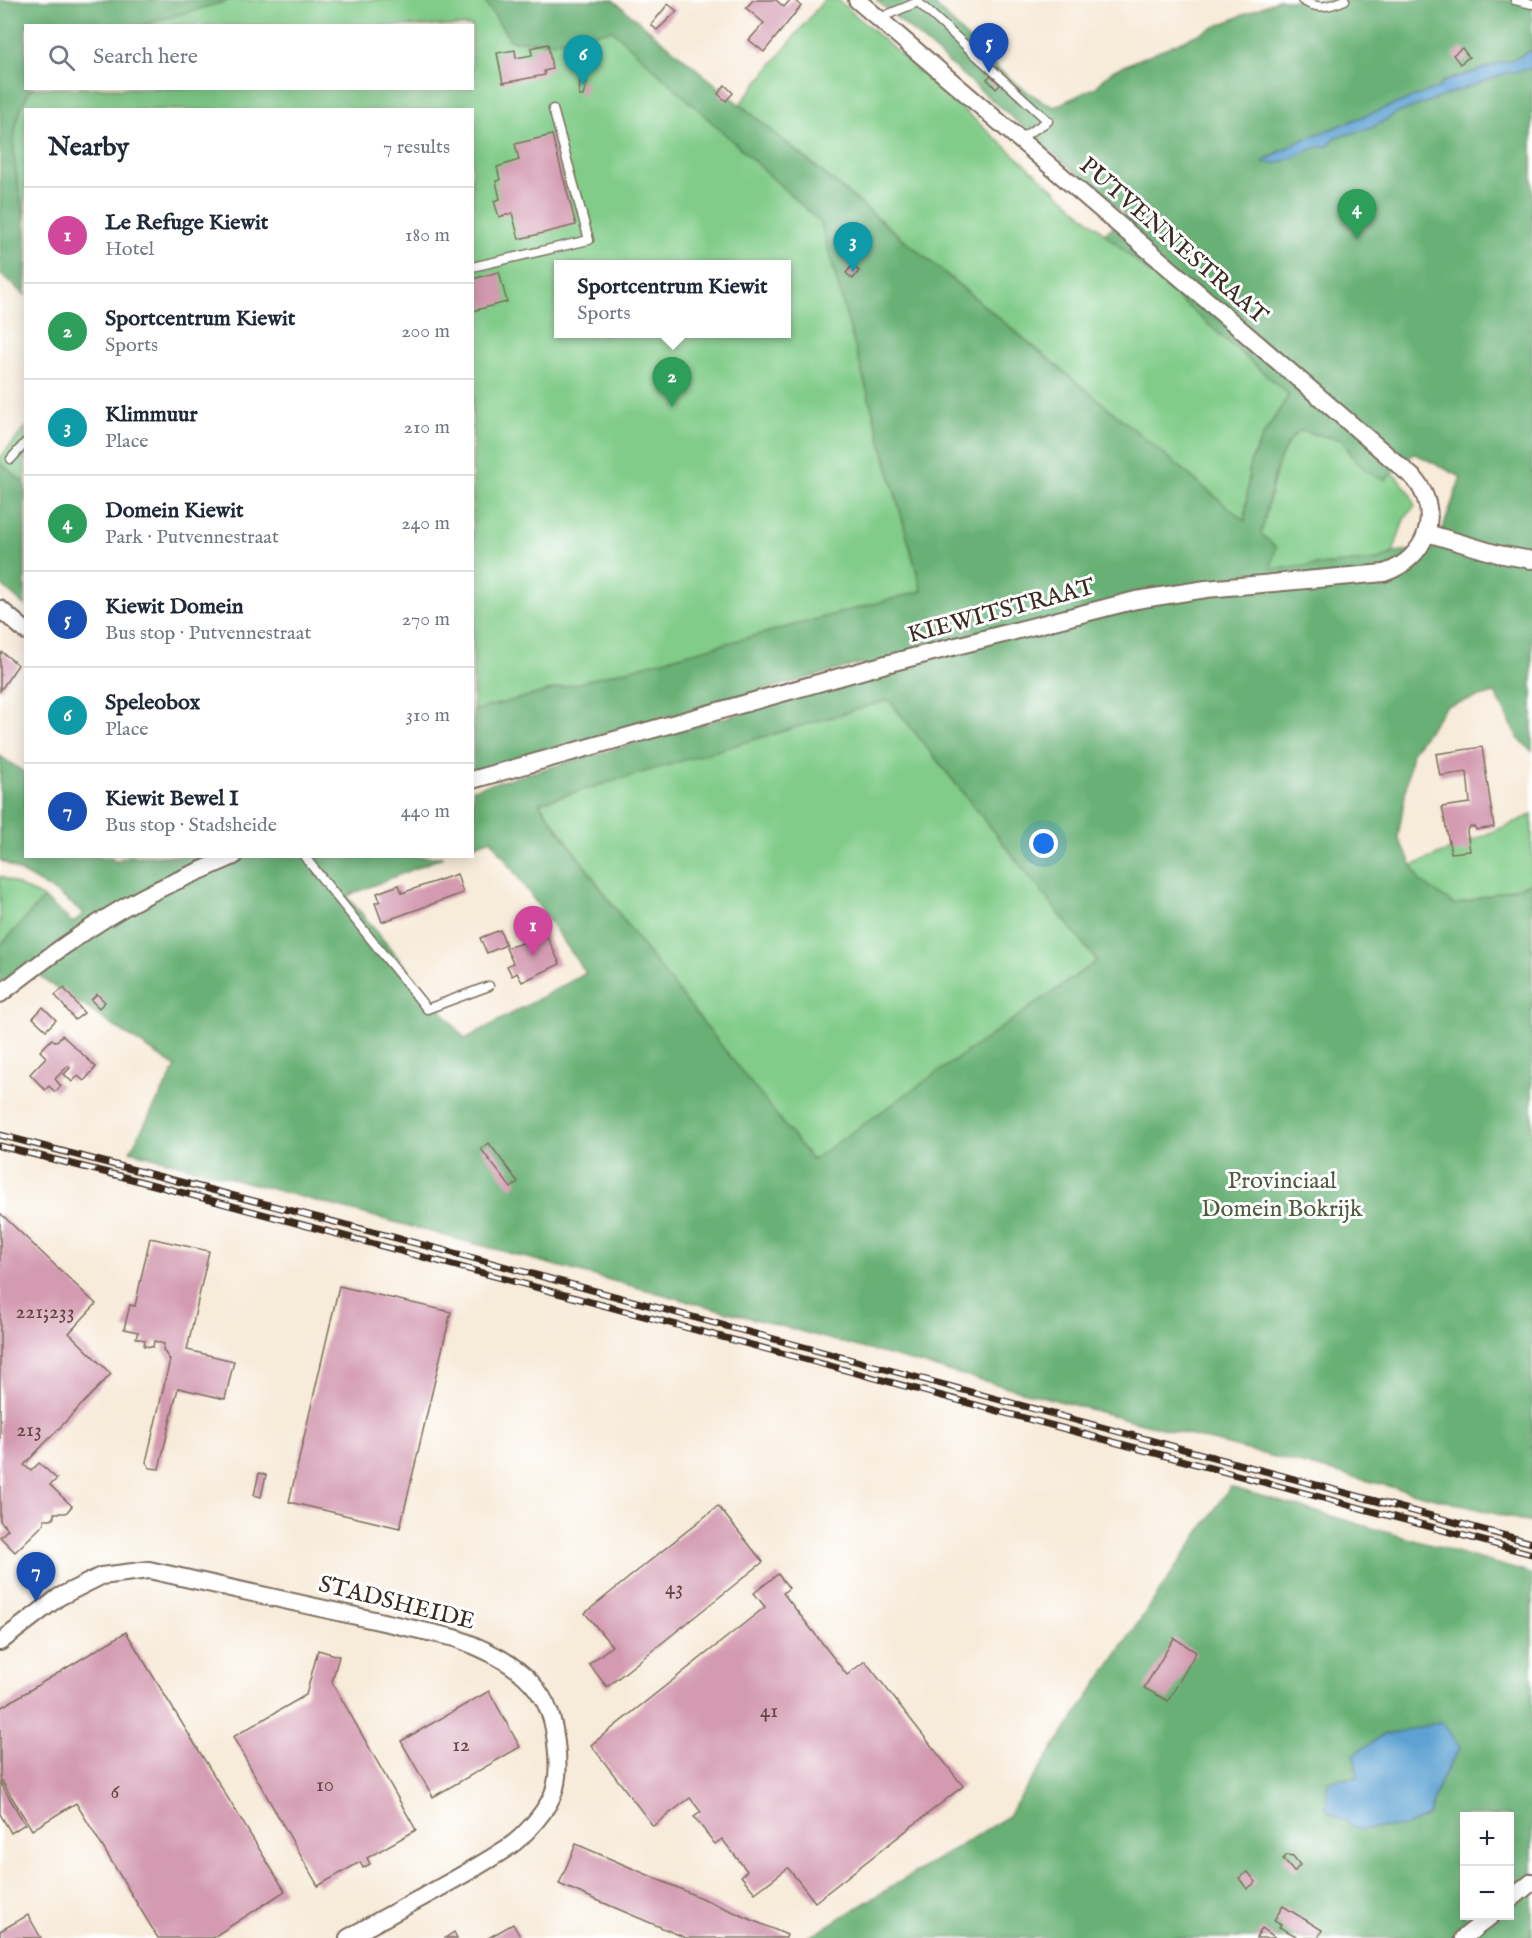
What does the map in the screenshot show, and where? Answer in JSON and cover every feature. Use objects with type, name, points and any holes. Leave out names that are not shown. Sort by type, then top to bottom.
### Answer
[{"type":"street","name":"PUTVENNESTRAAT","points":[[857,0],[877,20],[1019,139],[1415,480],[1426,493],[1430,512],[1427,533]]},
{"type":"street","points":[[1427,533],[1498,555],[1532,560]]},
{"type":"street","name":"KIEWITSTRAAT","points":[[474,779],[886,664],[1136,600],[1206,589],[1384,573],[1399,568],[1416,554],[1427,533]]},
{"type":"street","points":[[0,609],[24,629]]},
{"type":"street","points":[[0,994],[52,953],[99,922],[142,897],[230,858]]},
{"type":"street","name":"STADSHEIDE","points":[[0,1642],[59,1597],[101,1576],[149,1570],[455,1638],[494,1653],[520,1672],[538,1691],[552,1717],[557,1750],[555,1789],[537,1821],[509,1847],[348,1938]]},
{"type":"street","points":[[1514,1896],[1532,1882]]},
{"type":"street","points":[[1463,1938],[1486,1920]]},
{"type":"lane","points":[[1302,0],[1314,7],[1329,7],[1345,0]]},
{"type":"lane","points":[[1515,0],[1532,4]]},
{"type":"lane","points":[[877,20],[918,2],[1048,121],[1019,139]]},
{"type":"lane","points":[[474,267],[588,240],[553,109]]},
{"type":"lane","points":[[11,459],[24,444]]},
{"type":"lane","points":[[306,858],[427,1009],[489,986]]},
{"type":"green space","points":[[0,0],[231,0],[146,24],[24,24],[24,90],[30,90],[17,122],[14,154],[24,219],[24,294],[0,274]]},
{"type":"green space","points":[[231,0],[484,0],[511,41],[553,42],[612,29],[821,223],[922,591],[474,711],[474,108],[24,108],[24,218],[14,154],[14,137],[23,104],[30,90],[474,90],[474,24],[146,24]]},
{"type":"green space","points":[[484,0],[613,0],[1245,521],[1250,463],[1264,434],[1289,395],[1105,234],[1125,215],[876,0],[930,0],[1003,73],[1019,86],[1054,107],[1096,87],[1112,71],[1278,0],[1532,0],[1532,50],[1519,57],[1441,82],[1440,87],[1297,142],[1267,158],[1286,160],[1316,146],[1328,146],[1336,137],[1372,128],[1395,114],[1503,74],[1532,68],[1532,751],[1518,738],[1495,693],[1446,706],[1412,752],[1398,837],[1420,881],[1455,905],[1532,883],[1532,1523],[1111,1415],[130,1151],[176,1067],[47,982],[26,963],[0,984],[0,946],[44,898],[73,923],[84,913],[57,893],[0,860],[0,756],[24,772],[24,858],[111,858],[116,862],[123,858],[441,858],[347,896],[465,1039],[586,973],[491,839],[474,846],[474,789],[869,677],[863,663],[474,770],[474,711],[922,591],[821,223],[612,30],[553,42],[511,41]],"holes":[[[1300,431],[1343,440],[1360,464],[1371,474],[1385,480],[1414,453],[1461,477],[1436,548],[1393,553],[1379,560],[1271,569],[1276,547],[1261,534],[1274,478],[1284,450]],[[889,700],[1097,961],[812,1160],[641,944],[539,803]]]},
{"type":"green space","points":[[824,0],[838,0],[1289,395],[1264,434],[1250,463],[1245,521],[740,104]]},
{"type":"green space","points":[[24,429],[24,483],[0,463],[0,458]]},
{"type":"green space","points":[[1300,431],[1343,440],[1352,457],[1385,480],[1393,472],[1410,493],[1415,507],[1404,519],[1393,553],[1379,560],[1271,569],[1261,534],[1280,455],[1289,438]]},
{"type":"green space","points":[[0,463],[24,483],[24,605],[0,584]]},
{"type":"green space","name":"Provinciaal Domein Bokrijk","points":[[889,700],[1097,961],[960,1057],[1532,815],[1532,1519],[511,1248],[641,944],[539,802]]},
{"type":"green space","points":[[0,876],[44,898],[0,946]]},
{"type":"green space","points":[[1230,1487],[1532,1574],[1532,1938],[807,1938],[1007,1817]],"holes":[[[1411,1730],[1460,1748],[1441,1779],[1428,1816],[1328,1781],[1358,1777],[1384,1735]]]},
{"type":"water","points":[[1532,50],[1532,68],[1503,74],[1395,114],[1372,128],[1336,137],[1328,146],[1312,149],[1279,163],[1263,162],[1297,142],[1440,87],[1441,83],[1519,57]]},
{"type":"water","points":[[1442,1722],[1460,1748],[1441,1779],[1428,1816],[1406,1826],[1359,1830],[1326,1810],[1328,1781],[1358,1777],[1354,1754],[1384,1735]]},
{"type":"building","points":[[753,0],[776,0],[784,7],[790,0],[794,0],[801,6],[764,52],[749,40],[764,23],[746,8]]},
{"type":"building","points":[[668,4],[677,11],[657,30],[651,25]]},
{"type":"building","points":[[548,44],[552,69],[544,71],[545,75],[503,83],[497,53],[515,50],[516,58],[532,55],[531,48]]},
{"type":"building","points":[[1462,48],[1469,57],[1460,64],[1453,55]]},
{"type":"building","points":[[991,75],[1000,85],[996,89],[987,79]]},
{"type":"building","points":[[580,80],[587,82],[583,96],[579,96]]},
{"type":"building","points":[[725,85],[733,93],[726,101],[718,94]]},
{"type":"building","points":[[552,135],[576,225],[519,239],[512,213],[499,217],[494,201],[500,199],[496,181],[500,180],[497,167],[519,160],[515,144]]},
{"type":"building","points":[[852,266],[859,271],[853,279],[846,273]]},
{"type":"building","points":[[499,272],[507,302],[474,310],[474,278]]},
{"type":"building","points":[[2,652],[18,665],[0,691],[0,655]]},
{"type":"building","points":[[1482,747],[1494,827],[1476,830],[1475,827],[1470,827],[1467,831],[1470,851],[1451,853],[1442,807],[1470,803],[1467,772],[1440,776],[1436,754]]},
{"type":"building","points":[[457,874],[463,893],[382,922],[375,903],[380,901],[377,893],[399,885],[402,893]]},
{"type":"building","points":[[539,920],[560,964],[522,982],[517,973],[512,976],[507,966],[513,963],[506,948],[532,940],[527,927]]},
{"type":"building","points":[[500,930],[506,945],[487,953],[480,938]]},
{"type":"building","points":[[64,988],[84,1013],[75,1020],[55,995]]},
{"type":"building","points":[[97,994],[105,1002],[99,1008],[91,1000]]},
{"type":"building","points":[[43,1007],[56,1020],[46,1030],[33,1018]]},
{"type":"building","points":[[62,1035],[96,1067],[84,1081],[78,1076],[72,1082],[64,1074],[70,1068],[68,1066],[55,1079],[61,1086],[55,1092],[49,1086],[45,1090],[30,1074],[46,1057],[40,1051],[52,1039],[56,1042]]},
{"type":"building","points":[[489,1143],[518,1182],[511,1188],[481,1149]]},
{"type":"building","points":[[0,1213],[96,1304],[69,1333],[111,1374],[24,1465],[31,1471],[39,1463],[57,1479],[50,1485],[72,1506],[66,1513],[54,1513],[54,1519],[44,1519],[44,1524],[15,1552],[0,1537],[8,1529],[0,1521]]},
{"type":"building","points":[[150,1238],[209,1251],[187,1350],[234,1361],[225,1399],[178,1388],[159,1469],[150,1468],[146,1462],[170,1360],[163,1350],[164,1344],[154,1341],[153,1347],[144,1346],[145,1340],[136,1338],[138,1332],[124,1329],[130,1305],[135,1306]]},
{"type":"building","points":[[339,1286],[451,1312],[400,1528],[289,1502]]},
{"type":"building","points":[[259,1473],[266,1475],[261,1497],[254,1495]]},
{"type":"building","points":[[718,1506],[763,1562],[607,1687],[589,1664],[612,1646],[585,1613]]},
{"type":"building","points":[[778,1574],[789,1588],[783,1593],[847,1675],[865,1661],[963,1786],[815,1902],[788,1868],[755,1893],[741,1876],[747,1871],[722,1839],[715,1844],[694,1817],[701,1812],[690,1798],[653,1826],[591,1745],[765,1607],[754,1593]]},
{"type":"building","points":[[126,1632],[285,1891],[212,1938],[158,1938],[76,1803],[32,1830],[0,1778],[0,1708]]},
{"type":"building","points":[[1174,1638],[1196,1652],[1168,1701],[1144,1688]]},
{"type":"building","points":[[318,1650],[339,1656],[332,1682],[416,1830],[367,1858],[370,1864],[363,1868],[360,1862],[318,1886],[233,1737],[306,1695]]},
{"type":"building","points":[[489,1691],[520,1747],[433,1797],[401,1741]]},
{"type":"building","points":[[0,1782],[25,1824],[11,1833],[0,1814]]},
{"type":"building","points":[[576,1844],[787,1935],[786,1938],[686,1938],[559,1884]]},
{"type":"building","points":[[1287,1855],[1293,1856],[1300,1865],[1294,1872],[1283,1859]]},
{"type":"building","points":[[1248,1872],[1256,1882],[1247,1889],[1239,1878]]},
{"type":"building","points":[[1283,1906],[1322,1930],[1318,1938],[1300,1938],[1279,1927],[1281,1924],[1274,1920]]},
{"type":"building","points":[[28,1915],[41,1938],[0,1938],[0,1931]]},
{"type":"building","points":[[513,1924],[521,1938],[488,1938]]},
{"type":"building","points":[[1262,1928],[1276,1938],[1256,1938]]},
{"type":"building","points":[[454,1932],[457,1938],[445,1938]]},
{"type":"railway","points":[[0,1135],[473,1258],[1532,1543]]},
{"type":"railway","points":[[0,1146],[124,1177],[1532,1554]]},
{"type":"place","name":"Kiewit Domein","points":[[989,73]]},
{"type":"place","name":"Speleobox","points":[[583,85]]},
{"type":"place","name":"Domein Kiewit","points":[[1357,239]]},
{"type":"place","name":"Klimmuur","points":[[853,272]]},
{"type":"place","name":"Sportcentrum Kiewit","points":[[672,407]]},
{"type":"place","name":"Le Refuge Kiewit","points":[[533,956]]},
{"type":"place","name":"Kiewit Bewel I","points":[[36,1602]]}]
